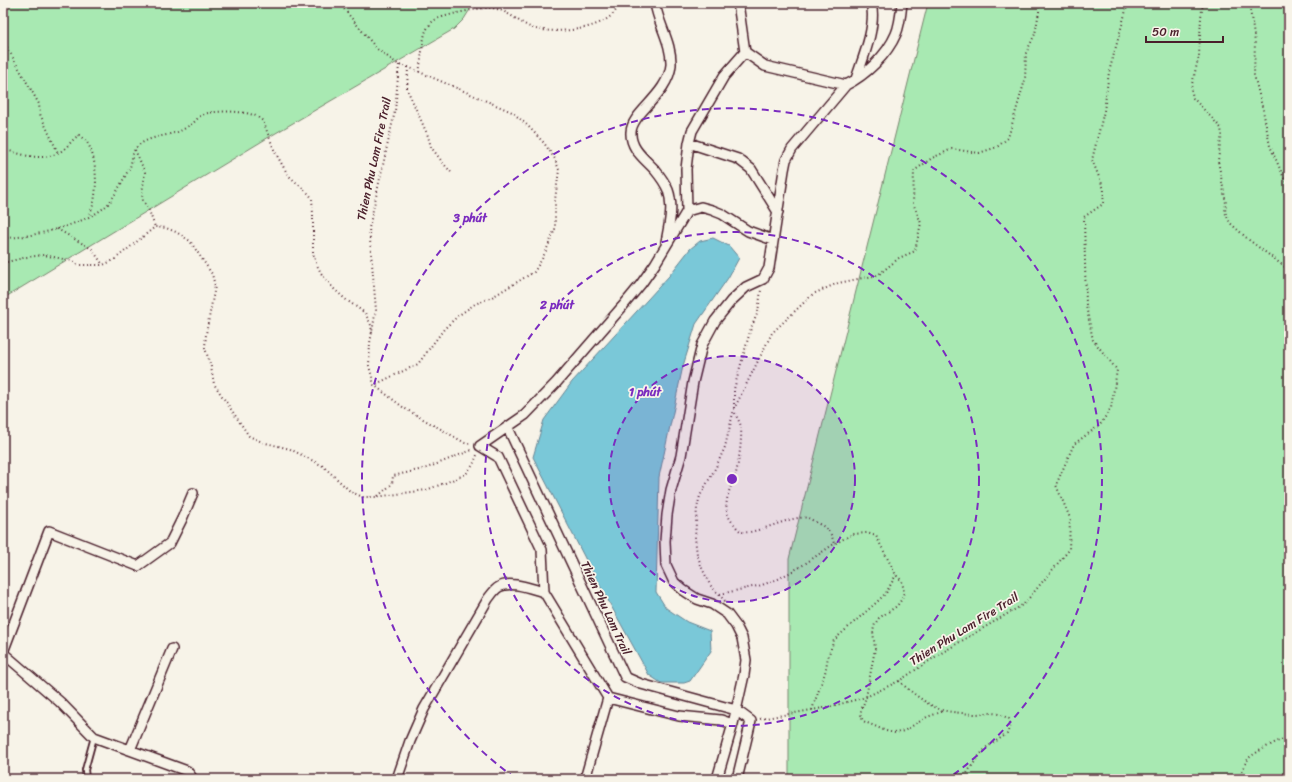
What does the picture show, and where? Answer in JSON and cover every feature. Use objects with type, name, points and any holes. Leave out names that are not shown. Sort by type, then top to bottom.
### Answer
[{"type":"street","points":[[655,3],[669,46],[671,66],[663,88],[634,122],[631,131],[632,140],[636,150],[655,169],[663,180],[668,191],[670,201],[670,220],[664,248]]},
{"type":"street","points":[[738,3],[745,52],[765,66],[846,85]]},
{"type":"street","points":[[855,81],[870,34],[872,20],[871,3]]},
{"type":"street","points":[[717,779],[733,724],[744,675],[746,660],[742,638],[736,626],[727,614],[712,604],[697,599],[683,590],[674,582],[666,565],[665,541],[667,515],[671,490],[681,456],[693,382],[702,345],[715,321],[731,300],[746,287],[763,279],[769,268],[786,160],[792,149],[846,85],[855,81],[884,54],[897,32],[902,3]]},
{"type":"street","points":[[733,724],[721,720],[679,716],[608,698],[544,592],[542,550],[498,457],[480,446],[525,415],[595,338],[641,284],[687,211],[686,169],[692,131],[724,76],[745,52]]},
{"type":"street","points":[[689,143],[738,159],[751,169],[778,212]]},
{"type":"street","points":[[687,211],[701,207],[712,210],[722,214],[748,231],[773,240]]},
{"type":"street","name":"Thien Phu Lam Trail","points":[[508,428],[626,677],[641,684],[736,710],[751,721]]},
{"type":"street","points":[[193,493],[170,543],[138,566],[49,531],[3,652],[60,702],[94,737],[187,771],[193,779]]},
{"type":"street","points":[[398,779],[410,741],[424,709],[488,599],[499,587],[507,584],[544,592]]},
{"type":"street","points":[[130,750],[172,649]]},
{"type":"street","points":[[585,779],[608,698]]},
{"type":"street","points":[[737,779],[751,721]]},
{"type":"lane","points":[[86,779],[85,770],[94,737]]},
{"type":"path","points":[[339,3],[377,49],[399,65],[419,72],[512,112],[544,143],[555,158],[559,170],[555,200],[555,229],[550,244],[534,272],[492,297],[475,304],[459,315],[444,329],[418,364],[374,386],[404,408],[452,436],[465,443],[480,446]]},
{"type":"path","points":[[419,72],[425,31],[434,20],[450,15],[491,7],[505,11],[534,29],[576,30],[592,26],[609,18],[618,9],[619,3]]},
{"type":"path","points":[[734,409],[772,333],[812,294],[838,283],[878,275],[898,258],[915,251],[921,223],[913,203],[914,171],[932,158],[952,149],[979,153],[997,147],[1008,138],[1025,80],[1026,53],[1035,34],[1039,3]]},
{"type":"path","name":"Thien Phu Lam Fire Trail","points":[[751,721],[812,710],[866,697],[899,681],[938,655],[1024,604],[1069,550],[1070,518],[1056,485],[1074,444],[1100,425],[1111,408],[1117,370],[1093,340],[1086,306],[1084,217],[1103,204],[1104,189],[1092,160],[1104,111],[1109,72],[1128,3]]},
{"type":"path","points":[[1203,3],[1199,56],[1191,88],[1193,98],[1221,128],[1222,135],[1218,161],[1226,203],[1225,212],[1230,222],[1249,240],[1289,270]]},
{"type":"path","points":[[1249,3],[1255,42],[1254,76],[1270,146],[1284,178],[1289,185]]},
{"type":"path","points":[[3,40],[39,104],[40,114],[58,153]]},
{"type":"path","name":"Thien Phu Lam Fire Trail","points":[[374,386],[369,366],[370,343],[376,310],[369,228],[395,111],[399,65]]},
{"type":"path","points":[[408,68],[407,89],[428,136],[430,147],[451,172]]},
{"type":"path","points":[[3,238],[29,236],[57,229],[88,217],[101,210],[110,201],[130,166],[135,150],[147,141],[179,131],[193,123],[200,116],[207,113],[252,114],[263,121],[275,152],[288,175],[312,198],[313,253],[320,273],[332,288],[365,313],[371,325],[372,333]]},
{"type":"path","points":[[3,149],[42,158],[58,153],[79,135],[86,141],[91,151],[95,166],[96,194],[88,217]]},
{"type":"path","points":[[135,150],[146,172],[142,194],[143,201],[148,208],[155,228]]},
{"type":"path","points":[[3,263],[27,257],[44,255],[73,261],[78,265],[103,265],[114,260],[155,228],[166,228],[190,240],[212,274],[214,286],[205,348],[211,367],[214,384],[249,436],[262,442],[290,449],[323,466],[351,492],[363,497],[376,497],[426,490],[466,474],[473,465],[480,446]]},
{"type":"path","points":[[57,229],[92,249],[103,265]]},
{"type":"path","points":[[728,604],[710,585],[702,568],[695,538],[695,523],[700,496],[726,447],[734,412],[734,389],[751,328],[758,312],[763,279]]},
{"type":"path","points":[[734,412],[741,428],[741,437],[736,472],[728,492],[726,504],[731,521],[740,531],[747,532],[756,531],[772,524],[807,518],[825,527],[830,532],[834,544]]},
{"type":"path","points":[[376,497],[392,484],[393,476],[427,468],[480,446]]},
{"type":"path","points":[[720,594],[762,585],[778,579],[800,567],[834,544],[853,534],[867,533],[876,536],[896,575],[902,581],[904,592],[902,599],[897,606],[879,618],[874,624],[873,631],[875,649],[866,697],[861,708],[860,715],[863,721],[886,731],[895,732],[904,731],[927,717],[944,711]]},
{"type":"path","points":[[812,710],[825,674],[828,657],[834,640],[886,593],[896,575]]},
{"type":"path","points":[[899,681],[926,702],[944,711],[976,714],[999,713],[1009,719],[1010,725],[1006,734],[987,747],[963,779]]},
{"type":"path","points":[[1240,779],[1248,758],[1282,738],[1289,737]]},
{"type":"green space","points":[[3,3],[474,3],[464,19],[454,29],[269,137],[3,300]]},
{"type":"green space","points":[[928,3],[1289,3],[1289,779],[789,779],[789,559]]},
{"type":"water","points":[[713,238],[729,246],[739,258],[728,278],[696,324],[683,366],[659,477],[656,592],[666,608],[687,622],[710,631],[711,651],[690,681],[684,683],[661,683],[649,675],[588,564],[533,457],[544,420],[572,382],[669,276],[690,249],[700,241]]}]
